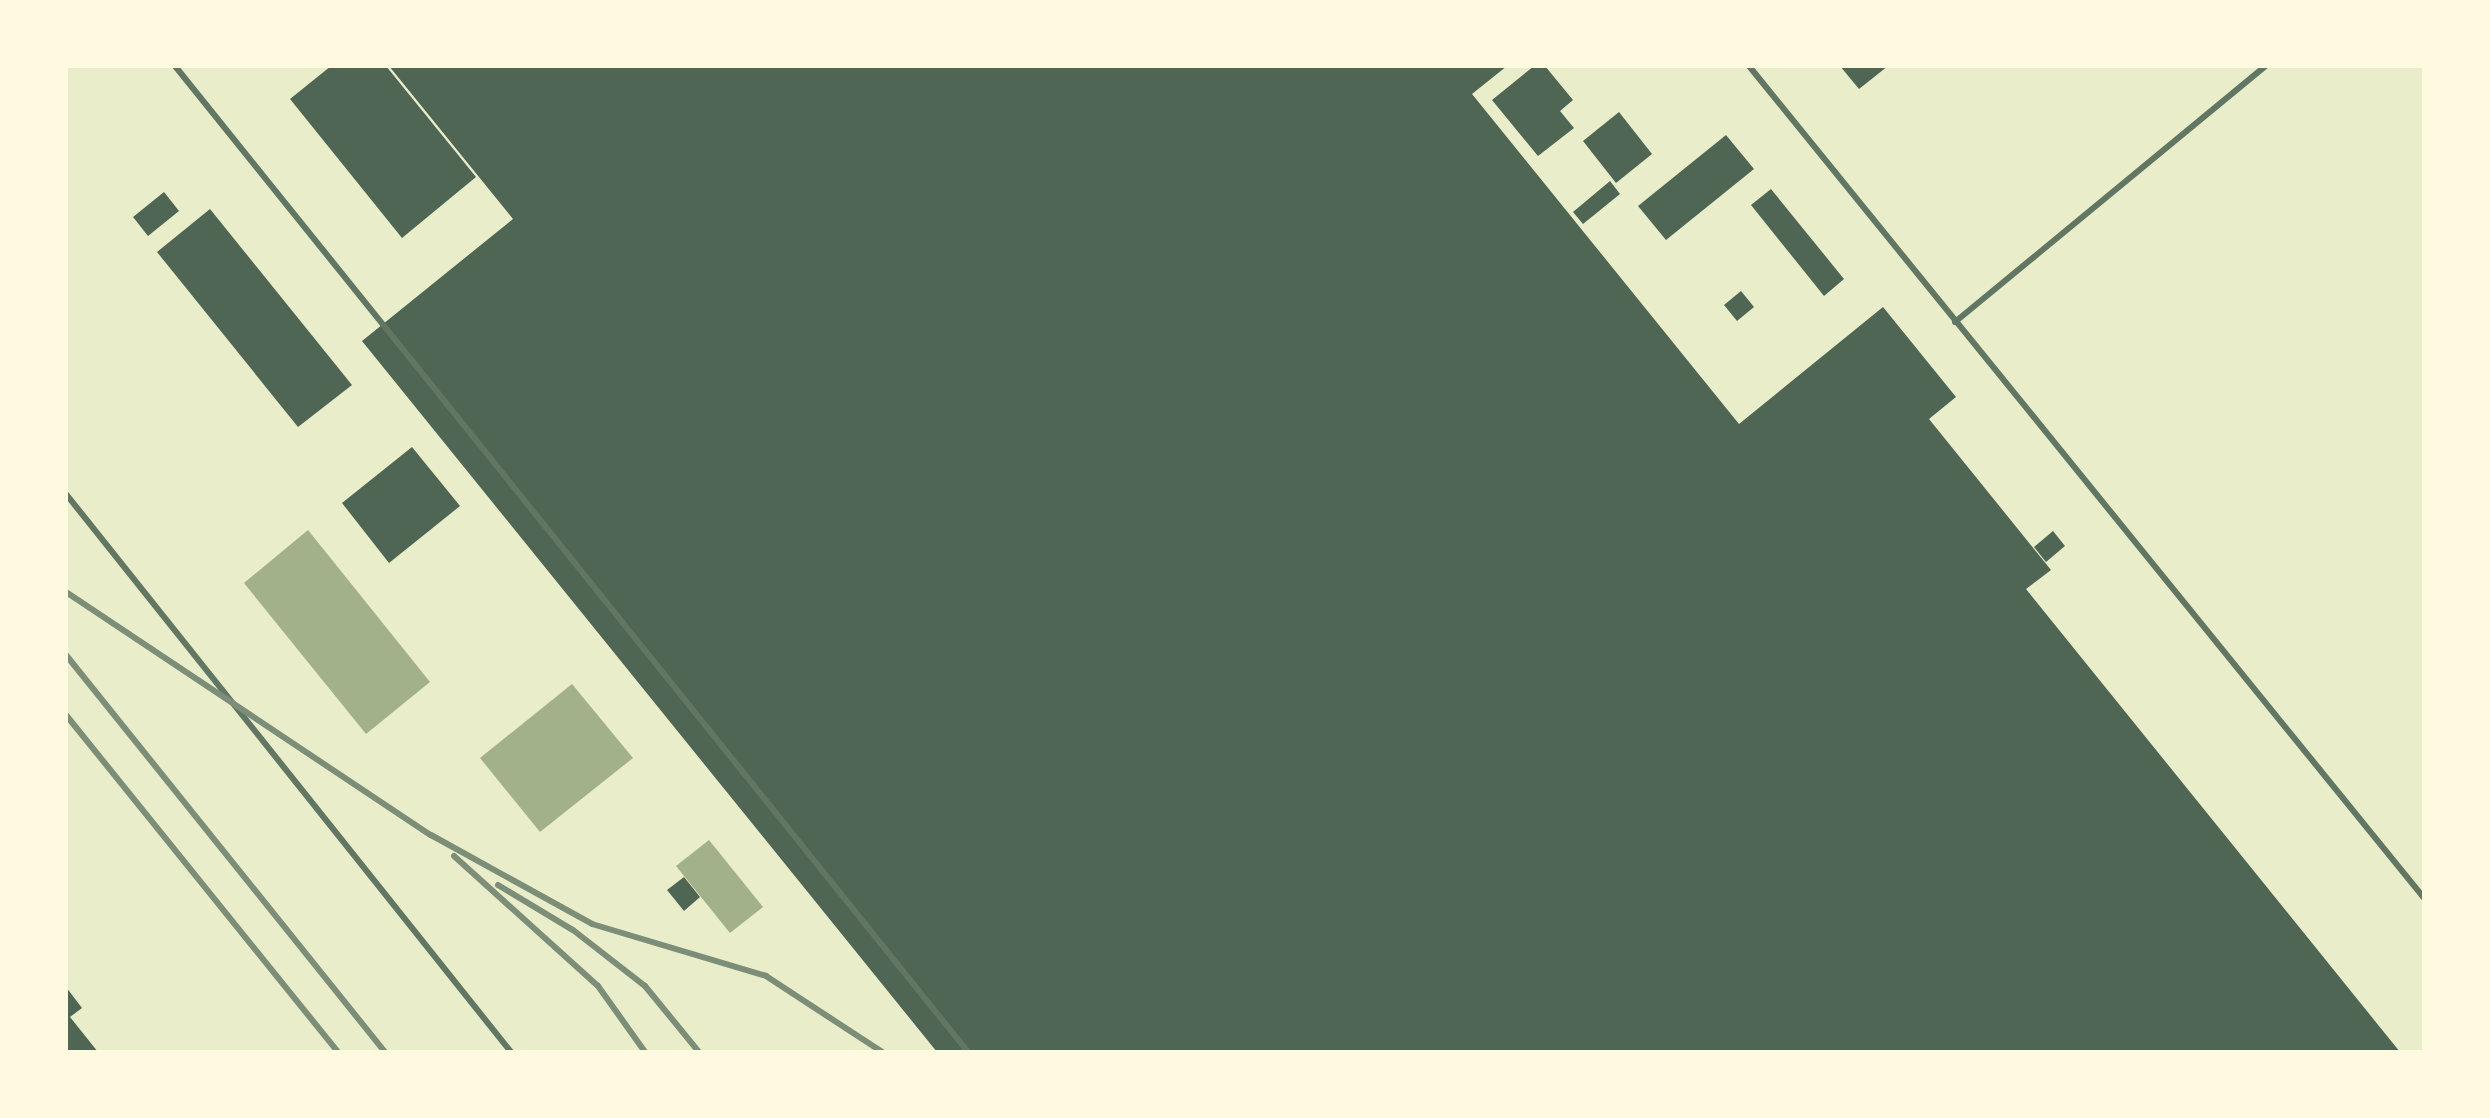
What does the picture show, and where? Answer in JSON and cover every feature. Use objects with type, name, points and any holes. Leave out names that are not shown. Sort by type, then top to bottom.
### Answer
[{"type":"lane","points":[[175,66],[968,1052]]},
{"type":"lane","points":[[1749,66],[2424,898]]},
{"type":"lane","points":[[1955,322],[2266,66]]},
{"type":"lane","points":[[66,494],[511,1052]]},
{"type":"shaded area","points":[[308,530],[430,682],[366,734],[244,583]]},
{"type":"shaded area","points":[[572,684],[633,758],[540,832],[480,758]]},
{"type":"shaded area","points":[[709,840],[763,907],[730,933],[676,866]]},
{"type":"building","points":[[331,66],[386,66],[476,177],[402,238],[290,99]]},
{"type":"building","points":[[389,66],[1507,66],[1472,94],[1739,424],[1883,307],[1956,397],[1929,419],[2051,570],[2026,589],[2400,1052],[937,1052],[362,341],[513,219]]},
{"type":"building","points":[[1534,66],[1545,66],[1573,100],[1560,111],[1574,128],[1538,156],[1492,100]]},
{"type":"building","points":[[1840,66],[1888,66],[1859,89]]},
{"type":"building","points":[[1619,112],[1652,154],[1616,183],[1583,141]]},
{"type":"building","points":[[1726,135],[1754,169],[1666,240],[1638,206]]},
{"type":"building","points":[[1610,181],[1620,194],[1583,224],[1573,212]]},
{"type":"building","points":[[1771,189],[1844,279],[1824,296],[1751,205]]},
{"type":"building","points":[[164,192],[179,211],[148,236],[133,217]]},
{"type":"building","points":[[210,209],[352,385],[298,427],[157,252]]},
{"type":"building","points":[[1741,291],[1754,307],[1737,321],[1724,305]]},
{"type":"building","points":[[412,447],[460,506],[389,563],[342,503]]},
{"type":"building","points":[[2053,531],[2065,546],[2046,562],[2034,547]]},
{"type":"building","points":[[684,877],[700,897],[684,911],[667,890]]},
{"type":"building","points":[[66,987],[82,1008],[70,1017],[98,1052],[66,1052]]},
{"type":"railway","points":[[66,592],[431,835],[592,924],[766,976],[882,1052]]},
{"type":"railway","points":[[66,655],[385,1052]]},
{"type":"railway","points":[[66,715],[338,1052]]},
{"type":"railway","points":[[454,856],[598,986],[645,1052]]},
{"type":"railway","points":[[498,885],[573,930],[645,986],[699,1052]]}]
